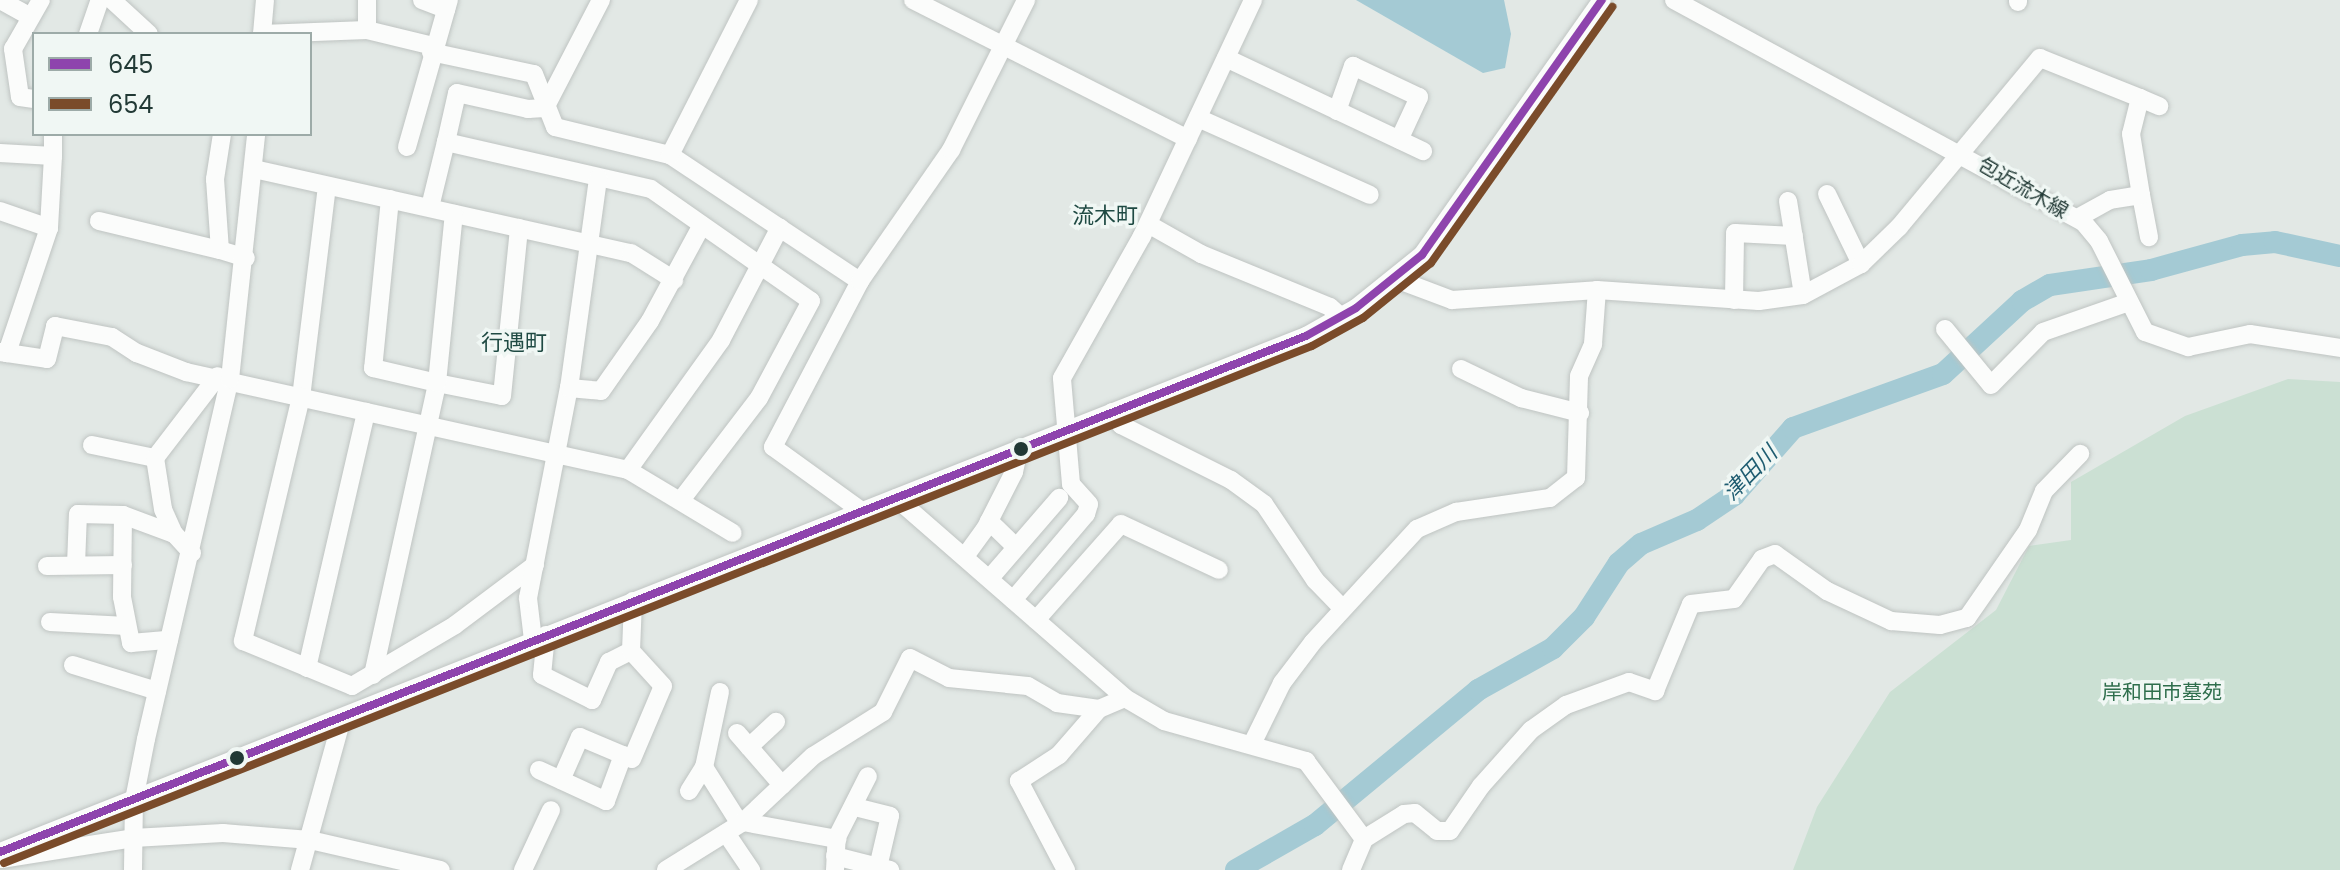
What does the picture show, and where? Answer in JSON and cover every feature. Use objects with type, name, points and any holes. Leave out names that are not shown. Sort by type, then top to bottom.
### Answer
[{"type":"street","points":[[0,0],[31,17]]},
{"type":"street","points":[[32,99],[20,97],[13,49],[41,0]]},
{"type":"street","points":[[89,32],[100,0]]},
{"type":"street","points":[[112,0],[147,32]]},
{"type":"street","points":[[262,32],[265,0]]},
{"type":"street","points":[[367,0],[367,30]]},
{"type":"street","points":[[407,147],[432,49],[447,5],[422,0]]},
{"type":"street","points":[[545,108],[601,0]]},
{"type":"street","points":[[670,155],[749,0]]},
{"type":"street","points":[[913,0],[1188,139]]},
{"type":"street","points":[[863,512],[773,447],[860,281],[951,150],[1026,0]]},
{"type":"street","points":[[1013,600],[1089,504],[1071,484],[1062,378],[1148,224],[1253,0]]},
{"type":"street","points":[[0,852],[1306,336],[1341,317],[1396,279],[1446,228],[1602,0]]},
{"type":"street","name":"包近流木線","points":[[1674,0],[2077,218],[2099,241],[2145,332],[2166,342],[2188,347],[2250,334],[2340,348]]},
{"type":"street","points":[[312,32],[367,30],[534,74],[555,127],[670,155],[860,281]]},
{"type":"street","points":[[1226,58],[1423,151]]},
{"type":"street","points":[[1396,279],[1452,300],[1597,290],[1734,300],[1803,295],[1861,264],[1899,227],[1958,151],[2040,58],[2159,106]]},
{"type":"street","points":[[1337,111],[1353,66],[1419,97],[1399,140]]},
{"type":"street","points":[[430,207],[457,93],[528,109],[545,108]]},
{"type":"street","points":[[2140,98],[2131,134],[2149,237]]},
{"type":"street","points":[[1198,118],[1370,195]]},
{"type":"street","points":[[53,136],[49,228],[4,353],[47,359],[55,326],[112,337],[137,353],[186,372],[628,470],[733,533]]},
{"type":"street","points":[[220,250],[215,179],[222,136]]},
{"type":"street","points":[[133,870],[134,800],[157,691],[192,553],[246,258],[256,136]]},
{"type":"street","points":[[446,142],[651,189],[811,301],[759,398],[681,500]]},
{"type":"street","points":[[0,154],[53,156]]},
{"type":"street","points":[[254,169],[631,253],[674,280]]},
{"type":"street","points":[[598,178],[569,388],[527,618],[539,638],[542,675],[592,700],[609,662],[631,651]]},
{"type":"street","points":[[327,186],[301,397],[243,641],[352,686],[455,625],[535,565]]},
{"type":"street","points":[[1827,194],[1861,264]]},
{"type":"street","points":[[2077,218],[2110,200],[2141,195]]},
{"type":"street","points":[[390,199],[373,368],[437,383],[502,396],[519,228]]},
{"type":"street","points":[[1788,201],[1803,295]]},
{"type":"street","points":[[0,211],[49,228]]},
{"type":"street","points":[[373,675],[437,383],[454,214]]},
{"type":"street","points":[[99,221],[246,258]]},
{"type":"street","points":[[1148,224],[1201,254],[1330,307],[1341,317]]},
{"type":"street","points":[[569,388],[601,391],[674,280],[702,225]]},
{"type":"street","points":[[628,470],[714,352],[780,227]]},
{"type":"street","points":[[1734,300],[1735,233],[1794,236]]},
{"type":"street","points":[[1253,742],[1282,683],[1342,608],[1417,529],[1437,517],[1550,498],[1565,490],[1580,466],[1579,376],[1593,344],[1597,290]]},
{"type":"street","points":[[1945,329],[1991,385],[2043,332],[2127,297]]},
{"type":"street","points":[[1461,369],[1521,398],[1580,413]]},
{"type":"street","points":[[192,553],[174,534],[163,509],[155,458],[224,378]]},
{"type":"street","points":[[307,668],[366,412]]},
{"type":"street","points":[[1112,412],[1121,425],[1231,480],[1264,504],[1315,580],[1342,608]]},
{"type":"street","points":[[92,445],[155,458]]},
{"type":"street","points":[[966,555],[989,521],[1014,472],[1019,449]]},
{"type":"street","points":[[1351,870],[1364,839],[1404,814],[1415,813],[1437,831],[1450,831],[1481,786],[1531,730],[1566,705],[1629,682],[1655,691],[1691,604],[1734,599],[1762,559],[1775,554],[1827,591],[1891,621],[1940,625],[1967,618],[2028,530],[2044,491],[2080,454]]},
{"type":"street","points":[[896,498],[966,555],[1125,698],[1164,721],[1299,756],[1328,787],[1364,839]]},
{"type":"street","points":[[990,578],[1059,498]]},
{"type":"street","points":[[76,565],[78,514],[123,515],[174,534]]},
{"type":"street","points":[[123,515],[123,565],[131,643],[169,640]]},
{"type":"street","points":[[989,521],[1016,547]]},
{"type":"street","points":[[1036,620],[1121,524],[1219,570]]},
{"type":"street","points":[[1057,548],[1081,569]]},
{"type":"street","points":[[47,566],[123,565]]},
{"type":"street","points":[[561,780],[580,737],[632,759],[663,686],[631,651],[633,601]]},
{"type":"street","points":[[50,622],[127,626]]},
{"type":"street","points":[[666,870],[737,827],[813,756],[883,712],[910,658],[949,678],[1028,686],[1057,703],[1099,709]]},
{"type":"street","points":[[73,665],[157,691]]},
{"type":"street","points":[[689,791],[704,767],[720,692]]},
{"type":"street","points":[[1066,870],[1019,781],[1059,755],[1099,709],[1125,698]]},
{"type":"street","points":[[300,870],[342,719]]},
{"type":"street","points":[[776,722],[743,740],[782,785]]},
{"type":"street","points":[[539,770],[606,801],[623,755]]},
{"type":"street","points":[[704,767],[737,827],[751,870]]},
{"type":"street","points":[[835,861],[868,776]]},
{"type":"street","points":[[737,827],[835,861],[884,868],[890,816],[855,807]]},
{"type":"street","points":[[523,870],[551,810]]},
{"type":"street","points":[[0,859],[133,838],[223,833],[310,840],[379,862],[441,870]]},
{"type":"green space","name":"岸和田市墓苑","points":[[2288,379],[2340,382],[2340,870],[1793,870],[1817,807],[1890,692],[1996,610],[2029,546],[2071,540],[2071,482],[2185,416]]},
{"type":"water","points":[[1356,0],[1504,0],[1511,34],[1505,68],[1483,73]]},
{"type":"waterway","name":"津田川","points":[[1236,870],[1315,825],[1478,690],[1553,648],[1584,617],[1619,563],[1641,544],[1697,520],[1734,495],[1793,428],[1943,374],[2022,301],[2050,285],[2151,270],[2242,245],[2275,242],[2340,256]]},
{"type":"transit line","name":"645","points":[[0,852],[1306,336],[1356,308],[1422,255],[1602,0]]},
{"type":"transit line","name":"654","points":[[4,863],[1312,346],[1363,318],[1431,263],[1612,7]]},
{"type":"district","name":"流木町","points":[[1105,216]]},
{"type":"district","name":"行遇町","points":[[514,343]]}]
